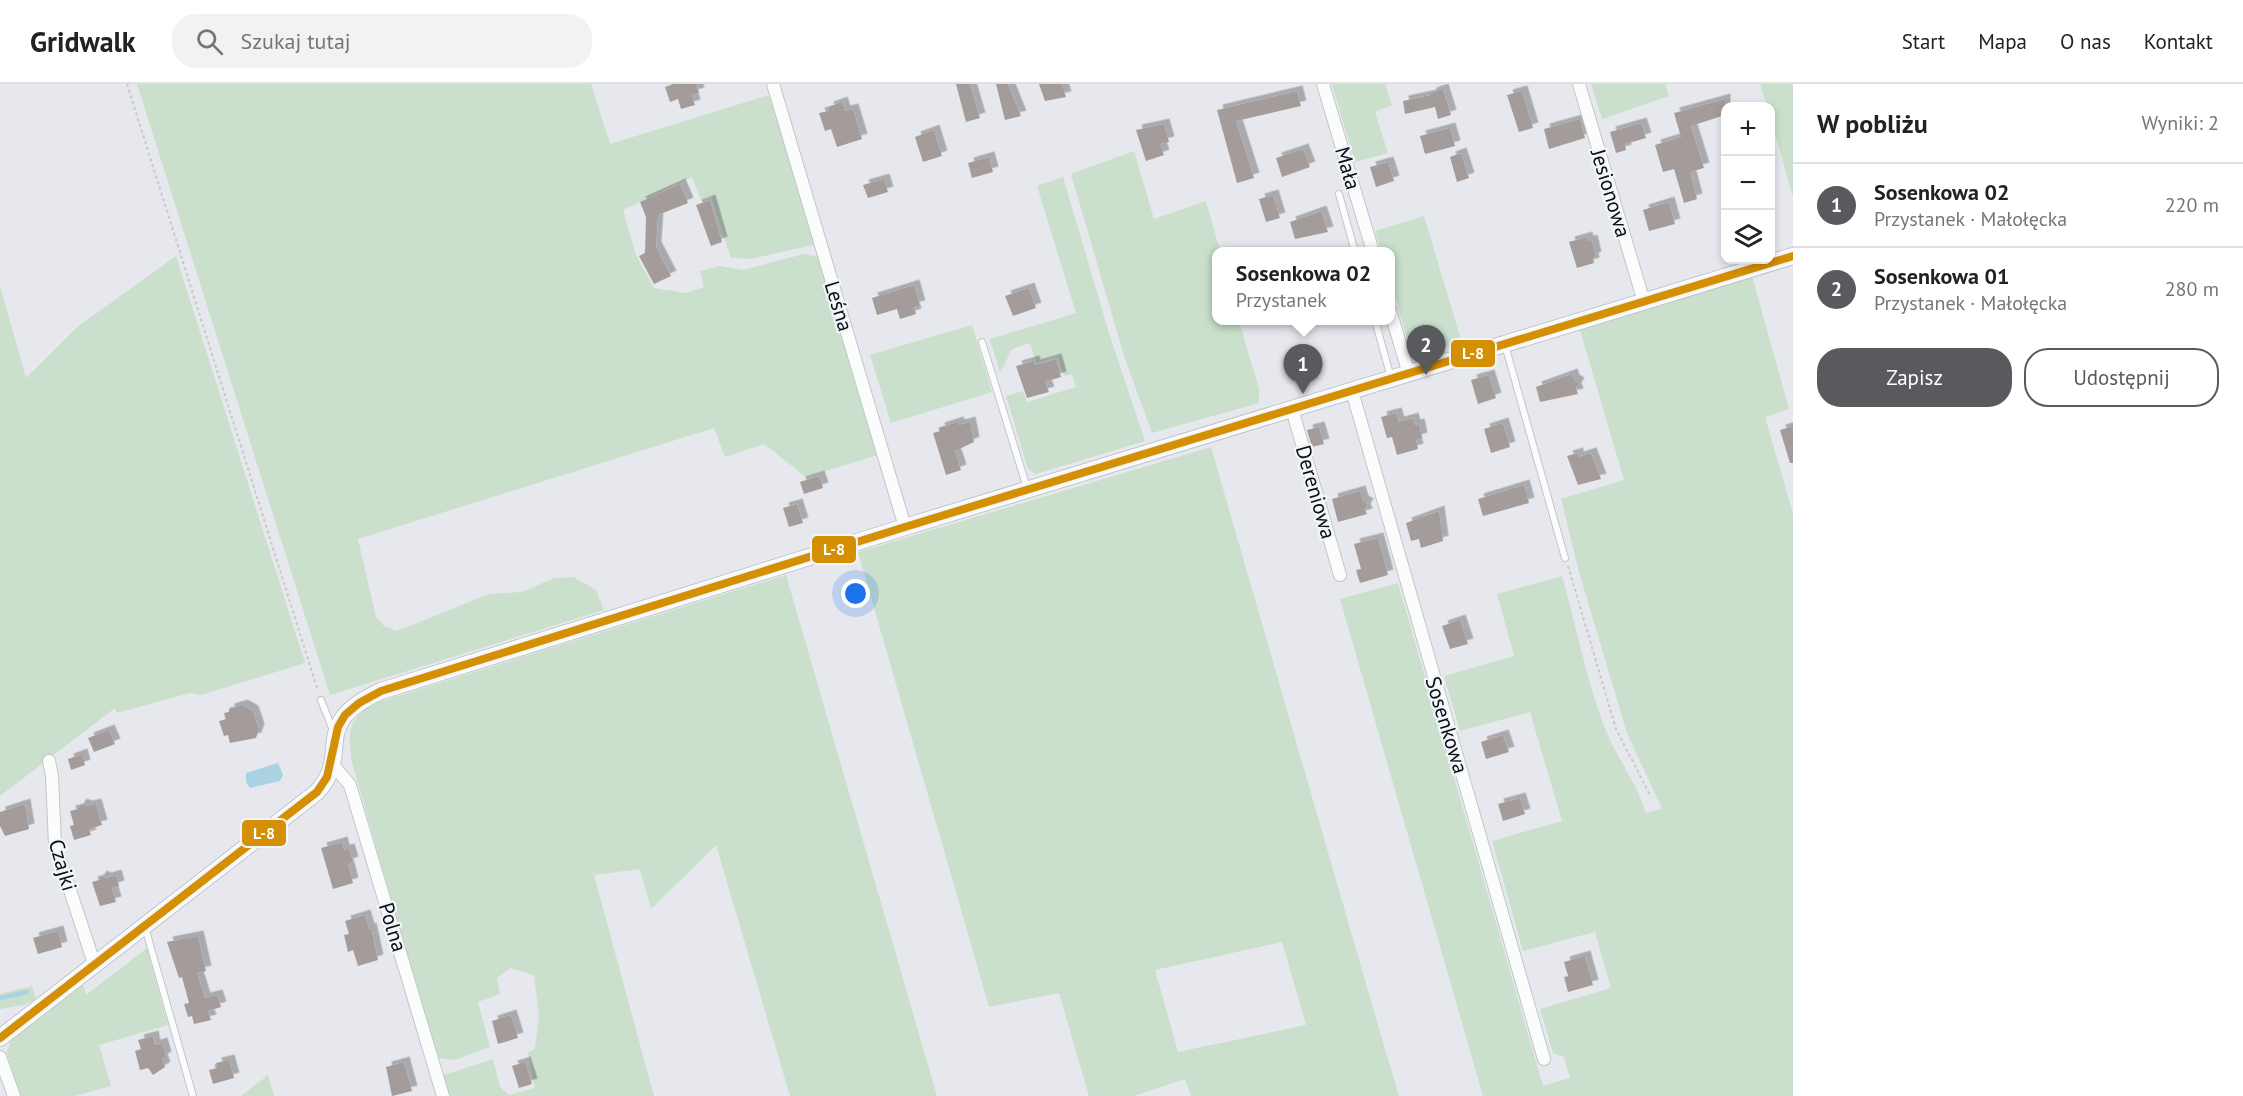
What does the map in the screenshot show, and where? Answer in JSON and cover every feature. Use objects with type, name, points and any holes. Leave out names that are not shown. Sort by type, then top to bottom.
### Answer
[{"type":"street","name":"Leśna","points":[[773,84],[905,527]]},
{"type":"street","name":"Mała","points":[[1323,84],[1372,247]]},
{"type":"street","name":"Jesionowa","points":[[1579,84],[1644,302]]},
{"type":"street","points":[[0,1038],[301,806],[322,786],[332,764],[335,734],[342,716],[381,691],[905,527],[1793,256]]},
{"type":"street","points":[[1394,325],[1409,374]]},
{"type":"street","name":"Sosenkowa","points":[[1352,391],[1544,1059]]},
{"type":"street","name":"Dereniowa","points":[[1292,409],[1340,575]]},
{"type":"street","name":"Czajki","points":[[49,761],[52,776],[55,845],[95,966]]},
{"type":"street","name":"Polna","points":[[332,764],[350,785],[443,1096]]},
{"type":"street","points":[[0,1057],[14,1096]]},
{"type":"lane","points":[[1339,194],[1354,247]]},
{"type":"lane","points":[[1376,325],[1391,379]]},
{"type":"lane","points":[[982,342],[1027,490]]},
{"type":"lane","points":[[1505,344],[1565,558]]},
{"type":"lane","points":[[321,700],[335,734]]},
{"type":"lane","points":[[145,927],[194,1096]]},
{"type":"path","points":[[127,84],[321,700]]},
{"type":"path","points":[[1565,558],[1616,729],[1651,797]]},
{"type":"green space","points":[[137,84],[591,84],[610,144],[766,96],[771,97],[817,244],[751,259],[731,258],[711,196],[701,200],[692,177],[623,210],[636,255],[654,288],[686,293],[704,287],[700,271],[720,266],[743,270],[804,254],[819,257],[878,455],[806,477],[764,444],[725,457],[714,428],[358,539],[376,617],[384,626],[397,631],[489,594],[522,592],[554,578],[573,577],[596,590],[604,610],[330,695]]},
{"type":"green space","points":[[1332,84],[1385,84],[1392,105],[1375,112],[1388,153],[1355,162]]},
{"type":"green space","points":[[1591,84],[1665,84],[1669,96],[1602,119]]},
{"type":"green space","points":[[1760,84],[1793,84],[1793,197],[1775,133],[1775,102],[1766,102]]},
{"type":"green space","points":[[1134,151],[1154,219],[1206,201],[1219,247],[1212,247],[1212,325],[1240,325],[1259,389],[1259,403],[1152,433],[1124,356],[1071,174]]},
{"type":"green space","points":[[1063,177],[1109,333],[1145,441],[1036,474],[1028,469],[1006,396],[1023,391],[1027,402],[1076,387],[1072,374],[1064,376],[1058,356],[1036,363],[1030,343],[1012,349],[1000,373],[990,339],[1076,313],[1037,186]]},
{"type":"green space","points":[[1424,216],[1462,343],[1412,355],[1395,297],[1395,247],[1380,247],[1375,231]]},
{"type":"green space","points":[[176,256],[305,663],[201,695],[190,693],[117,713],[115,708],[0,796],[0,286],[26,378],[76,328]]},
{"type":"green space","points":[[1752,276],[1789,409],[1765,417],[1793,514],[1793,1096],[1483,1096],[1340,599],[1398,583],[1543,1086],[1570,1078],[1564,1057],[1553,1053],[1540,1009],[1611,988],[1595,932],[1523,951],[1492,841],[1562,821],[1530,712],[1460,731],[1444,676],[1514,656],[1497,594],[1562,576],[1588,675],[1606,731],[1638,792],[1646,813],[1662,809],[1627,733],[1579,572],[1561,499],[1624,480],[1580,330]]},
{"type":"green space","points":[[972,325],[992,392],[891,423],[870,355]]},
{"type":"green space","points":[[1211,447],[1399,1096],[1191,1096],[1185,1079],[1134,1096],[1089,1096],[1059,993],[989,1007],[858,552]],"holes":[[[1282,942],[1306,1025],[1178,1052],[1155,970]]]},
{"type":"green space","points":[[786,575],[937,1096],[790,1096],[716,845],[651,909],[640,869],[594,875],[654,1096],[447,1096],[441,1076],[493,1059],[500,1087],[509,1095],[535,1088],[528,1053],[535,1048],[539,1016],[534,975],[510,968],[497,978],[500,994],[478,1002],[490,1047],[455,1060],[437,1058],[351,759],[350,733],[354,722],[372,704]]},
{"type":"green space","points":[[147,948],[168,1025],[99,1045],[111,1086],[75,1096],[20,1096],[7,1053],[11,1038],[83,984],[86,995]]},
{"type":"green space","points":[[32,986],[36,999],[24,1005],[0,1009],[0,994]]},
{"type":"green space","points":[[268,1075],[274,1096],[241,1096]]},
{"type":"water","points":[[278,763],[283,775],[280,781],[250,788],[246,782],[246,773]]},
{"type":"building","points":[[674,84],[696,84],[699,93],[692,95],[695,105],[681,109],[678,99],[670,102],[665,87]]},
{"type":"building","points":[[956,84],[970,84],[980,118],[966,122]]},
{"type":"building","points":[[996,84],[1008,84],[1021,116],[1005,120]]},
{"type":"building","points":[[1039,84],[1062,84],[1066,97],[1045,101]]},
{"type":"building","points":[[1443,89],[1451,115],[1438,119],[1435,107],[1405,114],[1403,101],[1431,95]]},
{"type":"building","points":[[1297,91],[1301,106],[1236,121],[1254,178],[1237,183],[1217,110]]},
{"type":"building","points":[[1522,91],[1533,128],[1519,132],[1507,95]]},
{"type":"building","points":[[1725,99],[1725,102],[1721,102],[1721,116],[1691,126],[1704,168],[1690,172],[1697,199],[1684,203],[1674,169],[1663,172],[1655,145],[1681,137],[1674,113]]},
{"type":"building","points":[[842,102],[845,111],[853,109],[862,139],[837,147],[831,129],[825,131],[819,113],[829,111],[828,107]]},
{"type":"building","points":[[1580,119],[1585,138],[1549,149],[1544,129]]},
{"type":"building","points":[[1641,123],[1646,138],[1625,144],[1626,150],[1616,153],[1610,132]]},
{"type":"building","points":[[1164,124],[1169,142],[1160,144],[1164,155],[1146,161],[1136,130]]},
{"type":"building","points":[[1450,128],[1455,146],[1425,154],[1420,136]]},
{"type":"building","points":[[934,130],[942,156],[923,162],[915,137]]},
{"type":"building","points":[[1303,149],[1310,167],[1282,177],[1276,158]]},
{"type":"building","points":[[1461,153],[1469,178],[1457,182],[1450,157]]},
{"type":"building","points":[[989,157],[993,172],[972,178],[968,163]]},
{"type":"building","points":[[1388,162],[1394,181],[1376,187],[1370,167]]},
{"type":"building","points":[[884,179],[888,192],[868,198],[863,185]]},
{"type":"building","points":[[680,184],[688,203],[658,215],[656,247],[671,276],[654,284],[639,256],[645,253],[646,217],[640,202]]},
{"type":"building","points":[[1273,195],[1280,218],[1266,222],[1259,199]]},
{"type":"building","points":[[710,200],[722,242],[711,246],[696,205]]},
{"type":"building","points":[[1669,202],[1675,224],[1649,231],[1643,210]]},
{"type":"building","points":[[1321,211],[1328,232],[1295,239],[1290,222]]},
{"type":"building","points":[[1587,237],[1588,241],[1592,240],[1596,257],[1593,258],[1594,263],[1577,268],[1569,242]]},
{"type":"building","points":[[914,285],[920,306],[914,307],[916,314],[900,319],[897,309],[877,315],[872,298]]},
{"type":"building","points":[[1029,288],[1036,308],[1013,316],[1005,296]]},
{"type":"building","points":[[1056,359],[1061,377],[1045,382],[1049,392],[1027,398],[1016,366],[1034,361],[1035,365]]},
{"type":"building","points":[[1572,374],[1574,380],[1579,383],[1576,388],[1578,394],[1540,402],[1536,387]]},
{"type":"building","points":[[1489,375],[1496,398],[1478,404],[1471,380]]},
{"type":"building","points":[[1396,413],[1399,422],[1413,418],[1415,425],[1419,424],[1422,438],[1416,440],[1418,449],[1397,455],[1392,437],[1387,438],[1381,417]]},
{"type":"building","points":[[958,422],[959,425],[970,422],[974,442],[955,451],[961,470],[946,475],[933,433],[940,431],[939,428]]},
{"type":"building","points":[[1503,423],[1510,447],[1491,453],[1484,429]]},
{"type":"building","points":[[1793,426],[1793,463],[1790,463],[1780,430]]},
{"type":"building","points":[[1319,427],[1324,444],[1312,447],[1307,430]]},
{"type":"building","points":[[1578,453],[1578,457],[1591,453],[1601,479],[1578,485],[1567,456]]},
{"type":"building","points":[[819,476],[823,488],[804,494],[800,482]]},
{"type":"building","points":[[1524,485],[1529,503],[1483,516],[1478,499]]},
{"type":"building","points":[[1360,491],[1363,501],[1368,504],[1365,509],[1367,514],[1338,522],[1332,499]]},
{"type":"building","points":[[797,504],[803,523],[789,527],[783,508]]},
{"type":"building","points":[[1439,511],[1443,541],[1421,548],[1419,539],[1411,541],[1406,523]]},
{"type":"building","points":[[1378,538],[1388,575],[1360,583],[1356,570],[1361,569],[1354,544]]},
{"type":"building","points":[[1460,620],[1468,644],[1450,649],[1442,626]]},
{"type":"building","points":[[242,705],[253,711],[259,729],[256,738],[230,743],[228,735],[224,736],[219,721],[226,719],[224,713],[229,712],[229,709]]},
{"type":"building","points":[[109,730],[115,744],[94,752],[88,738]]},
{"type":"building","points":[[1503,735],[1509,752],[1486,759],[1481,742]]},
{"type":"building","points":[[82,754],[85,765],[71,770],[68,759]]},
{"type":"building","points":[[1520,798],[1525,814],[1503,821],[1498,804]]},
{"type":"building","points":[[25,804],[29,829],[5,836],[0,826],[0,812]]},
{"type":"building","points":[[81,804],[87,806],[96,804],[102,825],[89,829],[91,835],[74,840],[70,826],[74,825],[70,811],[78,809]]},
{"type":"building","points":[[342,842],[344,850],[349,849],[353,862],[348,864],[353,883],[333,889],[321,848]]},
{"type":"building","points":[[116,875],[119,886],[112,888],[116,902],[100,906],[92,882],[99,880],[101,876],[106,878]]},
{"type":"building","points":[[365,915],[369,929],[371,928],[378,960],[358,966],[353,950],[348,952],[344,935],[349,934],[345,921]]},
{"type":"building","points":[[58,931],[62,947],[38,954],[33,938]]},
{"type":"building","points":[[198,936],[206,971],[197,973],[205,998],[217,995],[221,1007],[208,1011],[211,1020],[194,1024],[192,1016],[188,1017],[184,1004],[189,1003],[182,977],[179,978],[167,942]]},
{"type":"building","points":[[1585,956],[1593,985],[1568,992],[1564,977],[1568,976],[1564,962]]},
{"type":"building","points":[[511,1015],[518,1038],[498,1044],[492,1021]]},
{"type":"building","points":[[153,1036],[155,1045],[162,1043],[166,1057],[162,1059],[165,1067],[153,1075],[148,1068],[140,1070],[135,1051],[141,1049],[138,1040]]},
{"type":"building","points":[[229,1060],[234,1078],[213,1084],[209,1070],[217,1068],[216,1063]]},
{"type":"building","points":[[404,1062],[412,1091],[392,1096],[386,1067]]},
{"type":"building","points":[[525,1062],[532,1084],[519,1088],[512,1066]]},
{"type":"waterway","points":[[0,998],[27,992]]},
{"type":"transit line","name":"L-8","points":[[0,1038],[317,792],[327,777],[338,727],[345,715],[359,703],[381,691],[905,527],[1793,256]]},
{"type":"place","name":"Sosenkowa 01","points":[[1426,375]]},
{"type":"place","name":"Sosenkowa 02","points":[[1303,394]]}]
